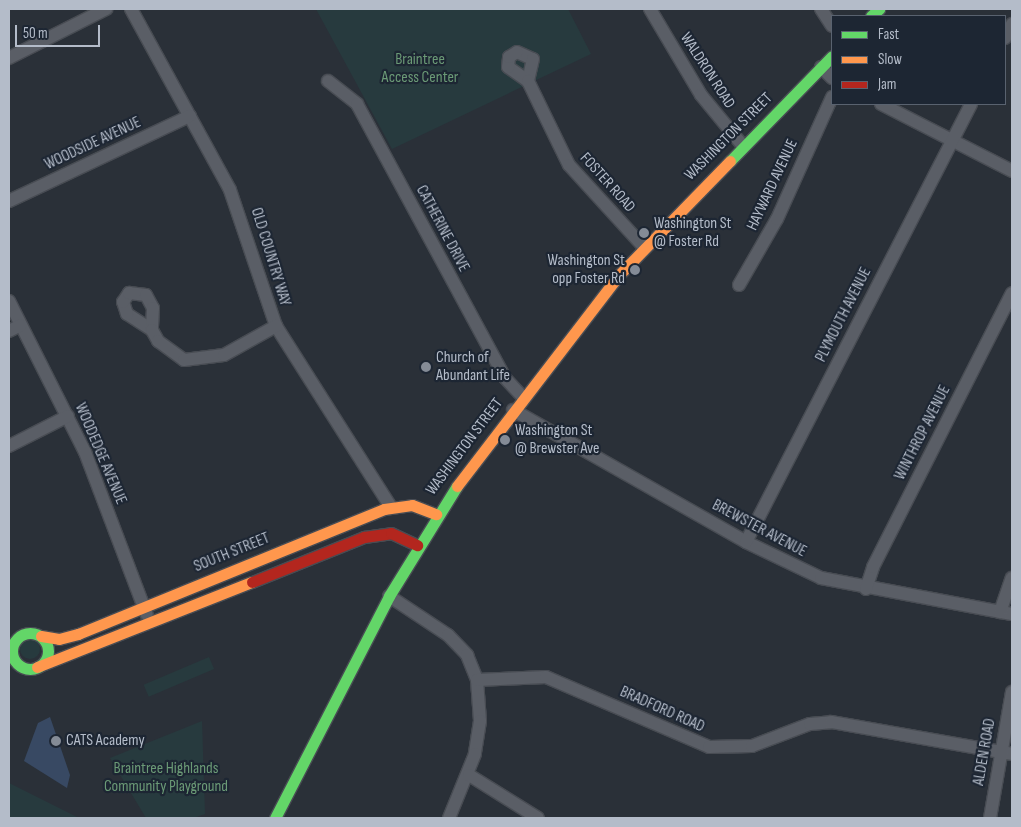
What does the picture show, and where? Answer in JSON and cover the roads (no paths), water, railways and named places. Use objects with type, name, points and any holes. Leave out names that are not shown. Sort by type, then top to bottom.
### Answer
[{"type":"main road","name":"WASHINGTON STREET","points":[[275,818],[389,596],[436,514],[523,398],[644,248],[831,57]]},
{"type":"main road","name":"SOUTH STREET","points":[[41,636],[65,638],[391,507],[412,505],[436,514]]},
{"type":"main road","points":[[28,633],[15,641],[11,654],[25,668],[37,667],[151,624],[370,534],[391,533],[417,545]]},
{"type":"main road","points":[[9,626],[41,636],[48,654],[37,667]]},
{"type":"street","points":[[9,58],[106,9]]},
{"type":"street","name":"OLD COUNTRY WAY","points":[[131,9],[190,116],[240,213],[256,275],[276,326],[391,507]]},
{"type":"street","name":"WALDRON ROAD","points":[[650,9],[705,101],[743,146]]},
{"type":"street","points":[[821,9],[831,24]]},
{"type":"street","points":[[1006,36],[1012,24]]},
{"type":"street","points":[[821,67],[831,77]]},
{"type":"street","name":"CATHERINE DRIVE","points":[[328,81],[346,91],[362,112],[505,378],[523,398]]},
{"type":"street","name":"FOSTER ROAD","points":[[528,81],[569,165],[644,248]]},
{"type":"street","name":"HAYWARD AVENUE","points":[[738,285],[777,219],[831,99]]},
{"type":"street","points":[[883,105],[1012,171]]},
{"type":"street","name":"PLYMOUTH AVENUE","points":[[746,542],[970,105]]},
{"type":"street","name":"WOODSIDE AVENUE","points":[[9,201],[190,116]]},
{"type":"street","name":"WINTHROP AVENUE","points":[[866,589],[872,567],[1012,293]]},
{"type":"street","name":"WOODEDGE AVENUE","points":[[9,301],[68,416],[151,624]]},
{"type":"street","points":[[9,331],[21,325]]},
{"type":"street","points":[[152,330],[171,354],[200,361],[232,352],[276,326]]},
{"type":"street","name":"BREWSTER AVENUE","points":[[514,410],[746,542],[821,578],[866,589],[1006,613]]},
{"type":"street","points":[[9,446],[68,416]]},
{"type":"street","points":[[1006,613],[1012,578]]},
{"type":"street","points":[[389,596],[448,635],[467,655],[478,680],[479,731],[469,775],[450,818]]},
{"type":"street","name":"BRADFORD ROAD","points":[[478,680],[546,677],[710,747],[752,746],[810,724],[830,722],[1007,754]]},
{"type":"street","name":"ALDEN ROAD","points":[[990,818],[1007,754],[1012,692]]},
{"type":"street","points":[[469,775],[538,818]]},
{"type":"water","points":[[50,717],[70,775],[67,788],[24,761],[38,723]]},
{"type":"place","name":"Washington St @ Foster Rd","points":[[644,233]]},
{"type":"place","name":"Washington St opp Foster Rd","points":[[635,270]]},
{"type":"place","name":"Church of Abundant Life","points":[[426,367]]},
{"type":"place","name":"Washington St @ Brewster Ave","points":[[505,440]]},
{"type":"place","name":"CATS Academy","points":[[56,741]]},
{"type":"park label","name":"Braintree Access Center","points":[[420,69]]},
{"type":"park label","name":"Braintree Highlands Community Playground","points":[[166,778]]}]
